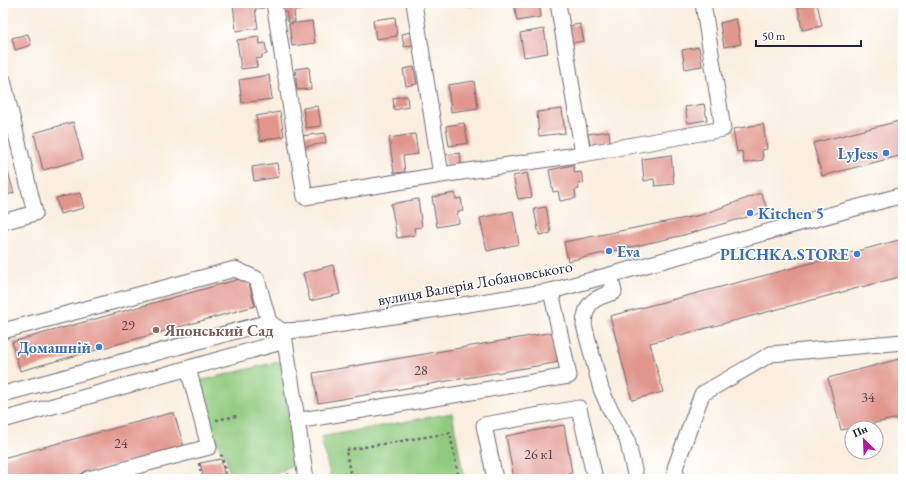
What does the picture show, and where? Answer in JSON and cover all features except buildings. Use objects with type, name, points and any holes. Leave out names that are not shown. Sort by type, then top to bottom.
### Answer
[{"type":"street","points":[[274,3],[305,197],[583,154],[723,129],[703,3]]},
{"type":"street","points":[[414,3],[441,175]]},
{"type":"street","points":[[558,3],[583,154]]},
{"type":"street","points":[[3,80],[35,213],[3,222]]},
{"type":"street","name":"вулиця Валерія Лобановського","points":[[3,420],[188,368],[305,330],[551,291],[903,195]]},
{"type":"street","points":[[3,331],[235,269],[256,279],[269,322],[284,336],[306,479]]},
{"type":"street","points":[[610,275],[614,292],[596,297],[588,305],[584,325],[601,389],[608,405],[628,439],[636,479]]},
{"type":"street","points":[[296,421],[569,376],[551,291]]},
{"type":"street","points":[[3,394],[269,322]]},
{"type":"street","points":[[677,479],[675,468],[702,394],[771,354],[903,342]]},
{"type":"street","points":[[88,479],[209,447],[188,368]]},
{"type":"street","points":[[495,479],[484,424],[579,408],[595,479]]},
{"type":"path","points":[[203,423],[237,416]]},
{"type":"path","points":[[351,479],[346,450],[450,433],[459,479]]},
{"type":"path","points":[[209,447],[222,456],[227,479]]},
{"type":"path","points":[[375,475],[376,479]]},
{"type":"green space","points":[[281,361],[295,463],[269,479],[230,479],[226,457],[213,437],[199,381]]},
{"type":"green space","points":[[452,413],[464,479],[331,479],[321,437]]},
{"type":"place","name":"LyJess","points":[[886,153]]},
{"type":"place","name":"Kitchen 5","points":[[750,213]]},
{"type":"place","name":"Eva","points":[[609,251]]},
{"type":"place","name":"PLICHKA.STORE","points":[[857,254]]},
{"type":"place","name":"Японський Сад","points":[[156,330]]},
{"type":"place","name":"Домашній","points":[[99,347]]}]
